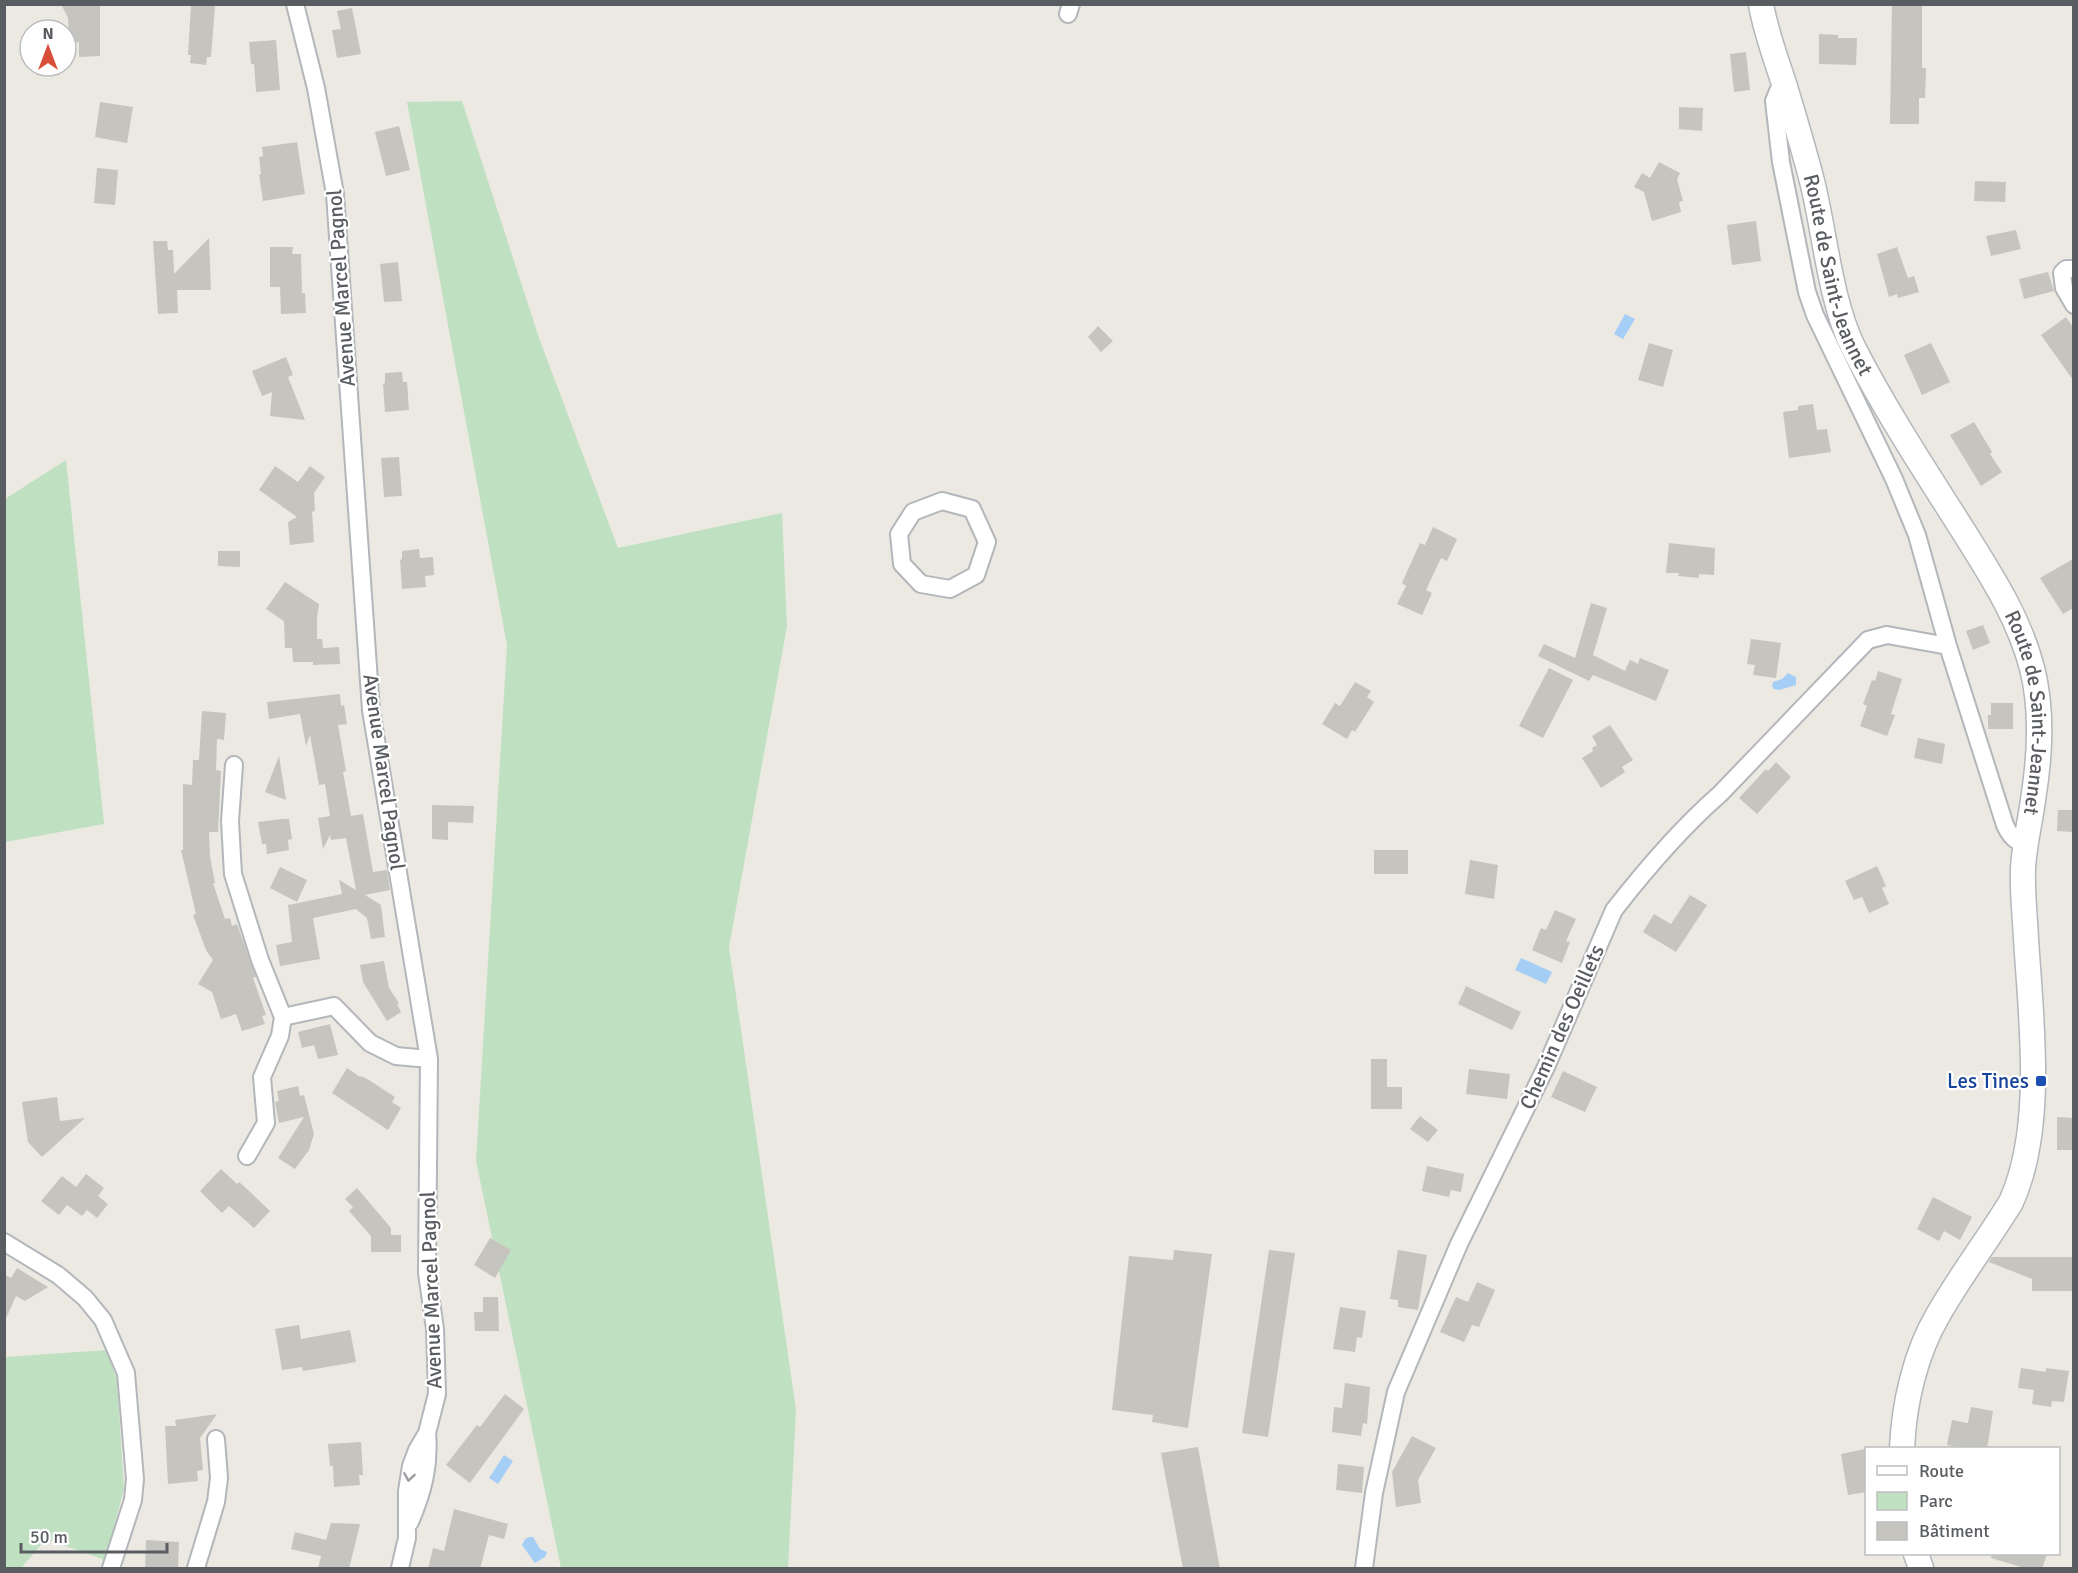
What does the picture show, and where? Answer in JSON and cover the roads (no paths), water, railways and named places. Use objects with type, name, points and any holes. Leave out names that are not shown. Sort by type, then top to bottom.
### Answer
[{"type":"main road","name":"Route de Saint-Jeannet","points":[[1761,4],[1767,34],[1785,86],[1815,193],[1839,310],[1852,346],[2009,608],[2026,648],[2035,680],[2040,724],[2037,770],[2023,870],[2032,1080],[2027,1153],[2011,1202],[1937,1315],[1926,1338],[1910,1390],[1902,1447]]},
{"type":"street","name":"Avenue Marcel Pagnol","points":[[295,4],[316,88],[335,194],[371,710],[429,1059],[427,1273],[435,1329],[437,1394],[427,1433],[411,1466],[407,1491],[408,1525],[400,1569]]},
{"type":"street","points":[[1785,86],[1778,91],[1774,106],[1780,162],[1807,292],[1815,315],[1894,479],[1917,535],[1948,646],[2009,835],[2016,841],[2026,844]]},
{"type":"street","points":[[2073,269],[2066,269],[2062,273],[2062,278],[2064,288],[2073,305]]},
{"type":"street","points":[[942,501],[972,509],[987,542],[976,575],[950,589],[921,584],[908,571],[902,564],[899,534],[913,512],[942,501]]},
{"type":"street","name":"Chemin des Oeillets","points":[[1364,1569],[1374,1494],[1396,1392],[1459,1244],[1546,1067],[1614,910],[1630,889],[1702,810],[1868,640],[1887,635],[1948,646]]},
{"type":"street","points":[[234,765],[230,821],[233,873],[260,960],[283,1017],[280,1036],[262,1077],[266,1123],[247,1156]]},
{"type":"street","points":[[283,1017],[334,1006],[370,1043],[396,1056],[429,1059]]},
{"type":"street","points":[[4,1242],[58,1275],[85,1298],[103,1320],[126,1372],[135,1479],[133,1500],[111,1569]]},
{"type":"street","points":[[196,1569],[216,1502],[219,1478],[216,1439]]},
{"type":"water","points":[[1625,314],[1635,319],[1623,339],[1614,334]]},
{"type":"water","points":[[1788,673],[1796,677],[1796,685],[1779,690],[1774,689],[1773,682],[1782,679]]},
{"type":"water","points":[[1521,958],[1552,972],[1546,984],[1515,970]]},
{"type":"water","points":[[504,1455],[513,1461],[498,1484],[489,1478]]},
{"type":"water","points":[[529,1537],[533,1537],[540,1549],[547,1552],[545,1557],[535,1563],[522,1545]]},
{"type":"place","name":"Les Tines","points":[[2041,1081]]}]
